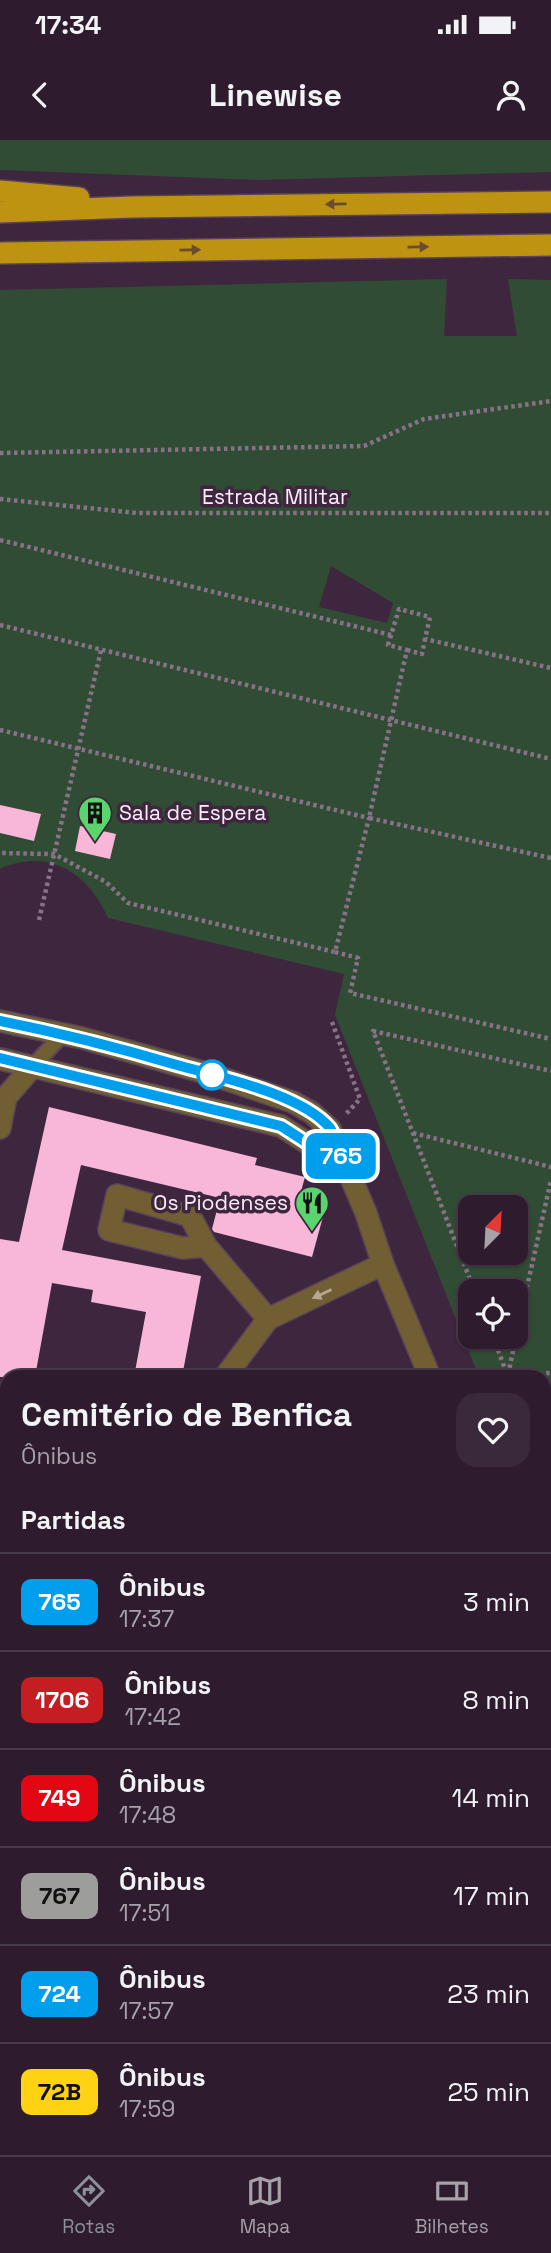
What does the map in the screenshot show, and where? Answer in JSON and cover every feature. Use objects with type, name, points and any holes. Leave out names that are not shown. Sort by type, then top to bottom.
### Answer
[{"type":"highway","points":[[0,191],[83,198],[132,207]]},
{"type":"highway","points":[[0,212],[132,207],[551,202]]},
{"type":"highway","points":[[0,253],[551,245]]},
{"type":"highway","points":[[0,268],[122,251]]},
{"type":"street","points":[[0,1021],[63,1034],[263,1091],[293,1102],[312,1113],[330,1129],[427,1370]]},
{"type":"street","points":[[0,1059],[281,1126],[346,1168]]},
{"type":"street","points":[[0,1128],[6,1097],[33,1066]]},
{"type":"street","points":[[206,1246],[268,1319]]},
{"type":"street","points":[[230,1370],[268,1319],[383,1264]]},
{"type":"lane","points":[[33,1066],[63,1034]]},
{"type":"path","points":[[0,453],[364,446],[424,419],[551,401]]},
{"type":"path","name":"Estrada Militar","points":[[0,499],[137,513],[551,513]]},
{"type":"path","points":[[0,540],[391,635]]},
{"type":"path","points":[[398,609],[430,617],[422,654],[388,645],[391,635],[398,609]]},
{"type":"path","points":[[0,625],[551,759]]},
{"type":"path","points":[[425,639],[551,668]]},
{"type":"path","points":[[39,920],[101,650]]},
{"type":"path","points":[[335,952],[407,650]]},
{"type":"path","points":[[0,730],[369,818],[551,858]]},
{"type":"path","points":[[0,853],[54,854],[106,882],[128,904],[358,958],[350,993],[551,1039]]},
{"type":"path","points":[[330,1129],[360,1099],[332,1022]]},
{"type":"path","points":[[470,1279],[373,1031],[551,1071]]},
{"type":"path","points":[[413,1132],[551,1167]]},
{"type":"path","points":[[528,1283],[551,1180]]},
{"type":"path","points":[[498,1349],[506,1370]]},
{"type":"path","points":[[509,1370],[513,1349]]},
{"type":"green space","points":[[0,140],[551,140],[551,172],[259,180],[0,170]]},
{"type":"green space","points":[[447,279],[444,336],[517,336],[508,279],[551,280],[551,1370],[476,1370],[468,1349],[528,1349],[528,1279],[458,1279],[458,1324],[335,1015],[344,974],[108,918],[90,888],[65,868],[35,861],[0,869],[0,290]],"holes":[[[331,566],[393,603],[387,623],[319,607]]]},
{"type":"building","points":[[0,805],[41,814],[34,841],[0,833]]},
{"type":"building","name":"Sala de Espera","points":[[80,826],[116,834],[110,859],[75,851]]},
{"type":"building","points":[[49,1107],[257,1158],[255,1165],[305,1177],[300,1195],[327,1202],[312,1257],[214,1232],[212,1229],[220,1198],[81,1165],[62,1250],[201,1276],[183,1370],[135,1370],[146,1312],[91,1302],[93,1290],[52,1283],[36,1370],[0,1370],[0,1239],[19,1242]]},
{"type":"bus line","name":"765","points":[[0,1021],[82,1038],[213,1075],[293,1102],[312,1113],[330,1129],[346,1168],[281,1126],[0,1058]]},
{"type":"place","name":"Sala de Espera","points":[[95,843]]},
{"type":"place","name":"Os Piodenses","points":[[312,1233]]}]
